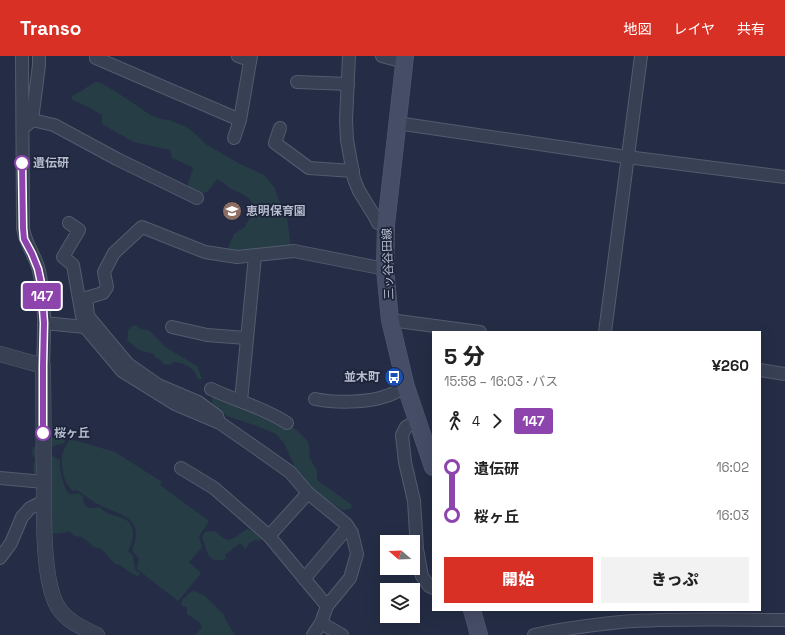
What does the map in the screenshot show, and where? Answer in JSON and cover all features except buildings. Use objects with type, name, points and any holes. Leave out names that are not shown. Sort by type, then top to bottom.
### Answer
[{"type":"main road","name":"三ッ谷谷田線","points":[[405,59],[386,225],[386,269],[390,320],[406,387],[432,464]]},
{"type":"main road","points":[[472,611],[479,635]]},
{"type":"street","points":[[22,56],[27,124],[23,228],[24,239],[38,269],[41,283],[44,323],[44,501],[46,559],[51,588],[58,607],[67,618],[97,635]]},
{"type":"street","points":[[27,124],[36,88],[39,56]]},
{"type":"street","points":[[96,56],[96,58],[240,120]]},
{"type":"street","points":[[234,138],[240,120],[251,58],[238,56]]},
{"type":"street","points":[[349,56],[346,120],[347,140],[354,179],[359,191],[378,222],[386,225]]},
{"type":"street","points":[[382,56],[405,59]]},
{"type":"street","points":[[605,331],[641,56]]},
{"type":"street","points":[[297,82],[348,84]]},
{"type":"street","points":[[397,123],[627,157],[785,177]]},
{"type":"street","points":[[27,124],[54,125],[117,159],[197,198]]},
{"type":"street","points":[[280,128],[275,143],[309,168],[353,171]]},
{"type":"street","points":[[69,223],[79,230],[63,257],[73,265],[85,327],[122,371],[175,404],[220,423],[290,472],[308,492],[348,527],[352,533],[357,554],[350,578],[327,606],[321,623],[313,635]]},
{"type":"street","points":[[86,298],[103,293],[106,287],[104,272],[114,252],[142,227],[205,252],[237,257],[294,251],[386,269]]},
{"type":"street","points":[[241,401],[255,256]]},
{"type":"street","points":[[75,275],[80,280],[86,298],[88,316],[128,364],[158,385],[198,402],[217,416],[220,423]]},
{"type":"street","points":[[390,320],[472,331]]},
{"type":"street","points":[[44,323],[85,327]]},
{"type":"street","points":[[172,327],[207,335],[246,338]]},
{"type":"street","points":[[0,354],[43,366]]},
{"type":"street","points":[[761,370],[785,374]]},
{"type":"street","points":[[315,399],[325,402],[356,402],[385,397],[406,387]]},
{"type":"street","points":[[211,389],[230,398],[273,414],[287,423]]},
{"type":"street","points":[[417,421],[406,427],[402,435],[405,462],[414,501],[417,549],[422,576],[429,586],[432,588]]},
{"type":"street","points":[[181,468],[214,488],[269,536],[327,606]]},
{"type":"street","points":[[0,478],[44,482]]},
{"type":"street","points":[[269,536],[308,492]]},
{"type":"street","points":[[0,558],[11,543],[22,517],[30,508],[44,501]]},
{"type":"street","points":[[304,578],[348,527]]},
{"type":"street","points":[[534,635],[622,622],[785,620]]},
{"type":"street","points":[[321,623],[342,635]]},
{"type":"shaded area","points":[[96,82],[101,83],[121,95],[152,116],[182,125],[191,130],[207,145],[242,165],[264,175],[275,188],[280,202],[286,208],[290,247],[285,249],[227,251],[234,234],[245,227],[250,217],[253,206],[250,199],[231,189],[217,179],[208,191],[200,196],[189,191],[188,182],[193,169],[192,167],[172,158],[170,150],[134,142],[102,124],[102,115],[71,99],[72,96]]},
{"type":"shaded area","points":[[134,325],[141,329],[150,331],[165,347],[197,366],[202,379],[198,379],[195,372],[186,365],[174,362],[168,365],[163,364],[161,360],[156,358],[152,353],[144,352],[127,341],[128,331]]},
{"type":"shaded area","points":[[215,393],[285,426],[294,428],[307,440],[310,448],[309,457],[317,470],[317,480],[352,505],[351,509],[342,510],[318,494],[295,467],[284,443],[276,434],[227,416],[212,404],[212,395]]},
{"type":"shaded area","points":[[59,435],[64,438],[65,443],[52,447],[51,453],[54,457],[60,460],[60,469],[65,488],[70,495],[79,493],[83,497],[84,504],[87,507],[99,507],[107,513],[127,520],[133,532],[132,542],[128,551],[133,556],[135,570],[140,573],[139,576],[115,564],[102,549],[94,547],[82,537],[74,536],[70,531],[52,533],[36,523],[36,492],[33,468],[35,460],[32,453],[33,447],[47,443],[49,438],[55,438]]},
{"type":"shaded area","points":[[70,439],[115,452],[162,482],[160,485],[209,521],[199,536],[202,547],[189,562],[201,573],[178,601],[137,569],[139,559],[132,550],[136,532],[131,521],[120,514],[97,504],[77,490],[73,491],[67,484],[62,466],[62,456]]},
{"type":"shaded area","points":[[248,529],[256,533],[261,538],[260,541],[255,540],[249,543],[246,549],[240,543],[225,555],[226,559],[215,561],[208,555],[202,537],[205,532],[215,531],[223,538],[229,540]]},
{"type":"shaded area","points":[[192,591],[205,596],[224,615],[235,635],[195,635],[202,628],[200,623],[187,614],[187,607],[182,606],[181,603],[183,599]]},
{"type":"bus line","name":"147","points":[[22,163],[24,239],[38,269],[41,283],[44,323],[43,433]]},
{"type":"place","name":"遺伝研","points":[[22,163]]},
{"type":"place","name":"恵明保育園","points":[[232,211]]},
{"type":"place","name":"並木町","points":[[394,377]]},
{"type":"place","name":"桜ヶ丘","points":[[43,433]]}]
